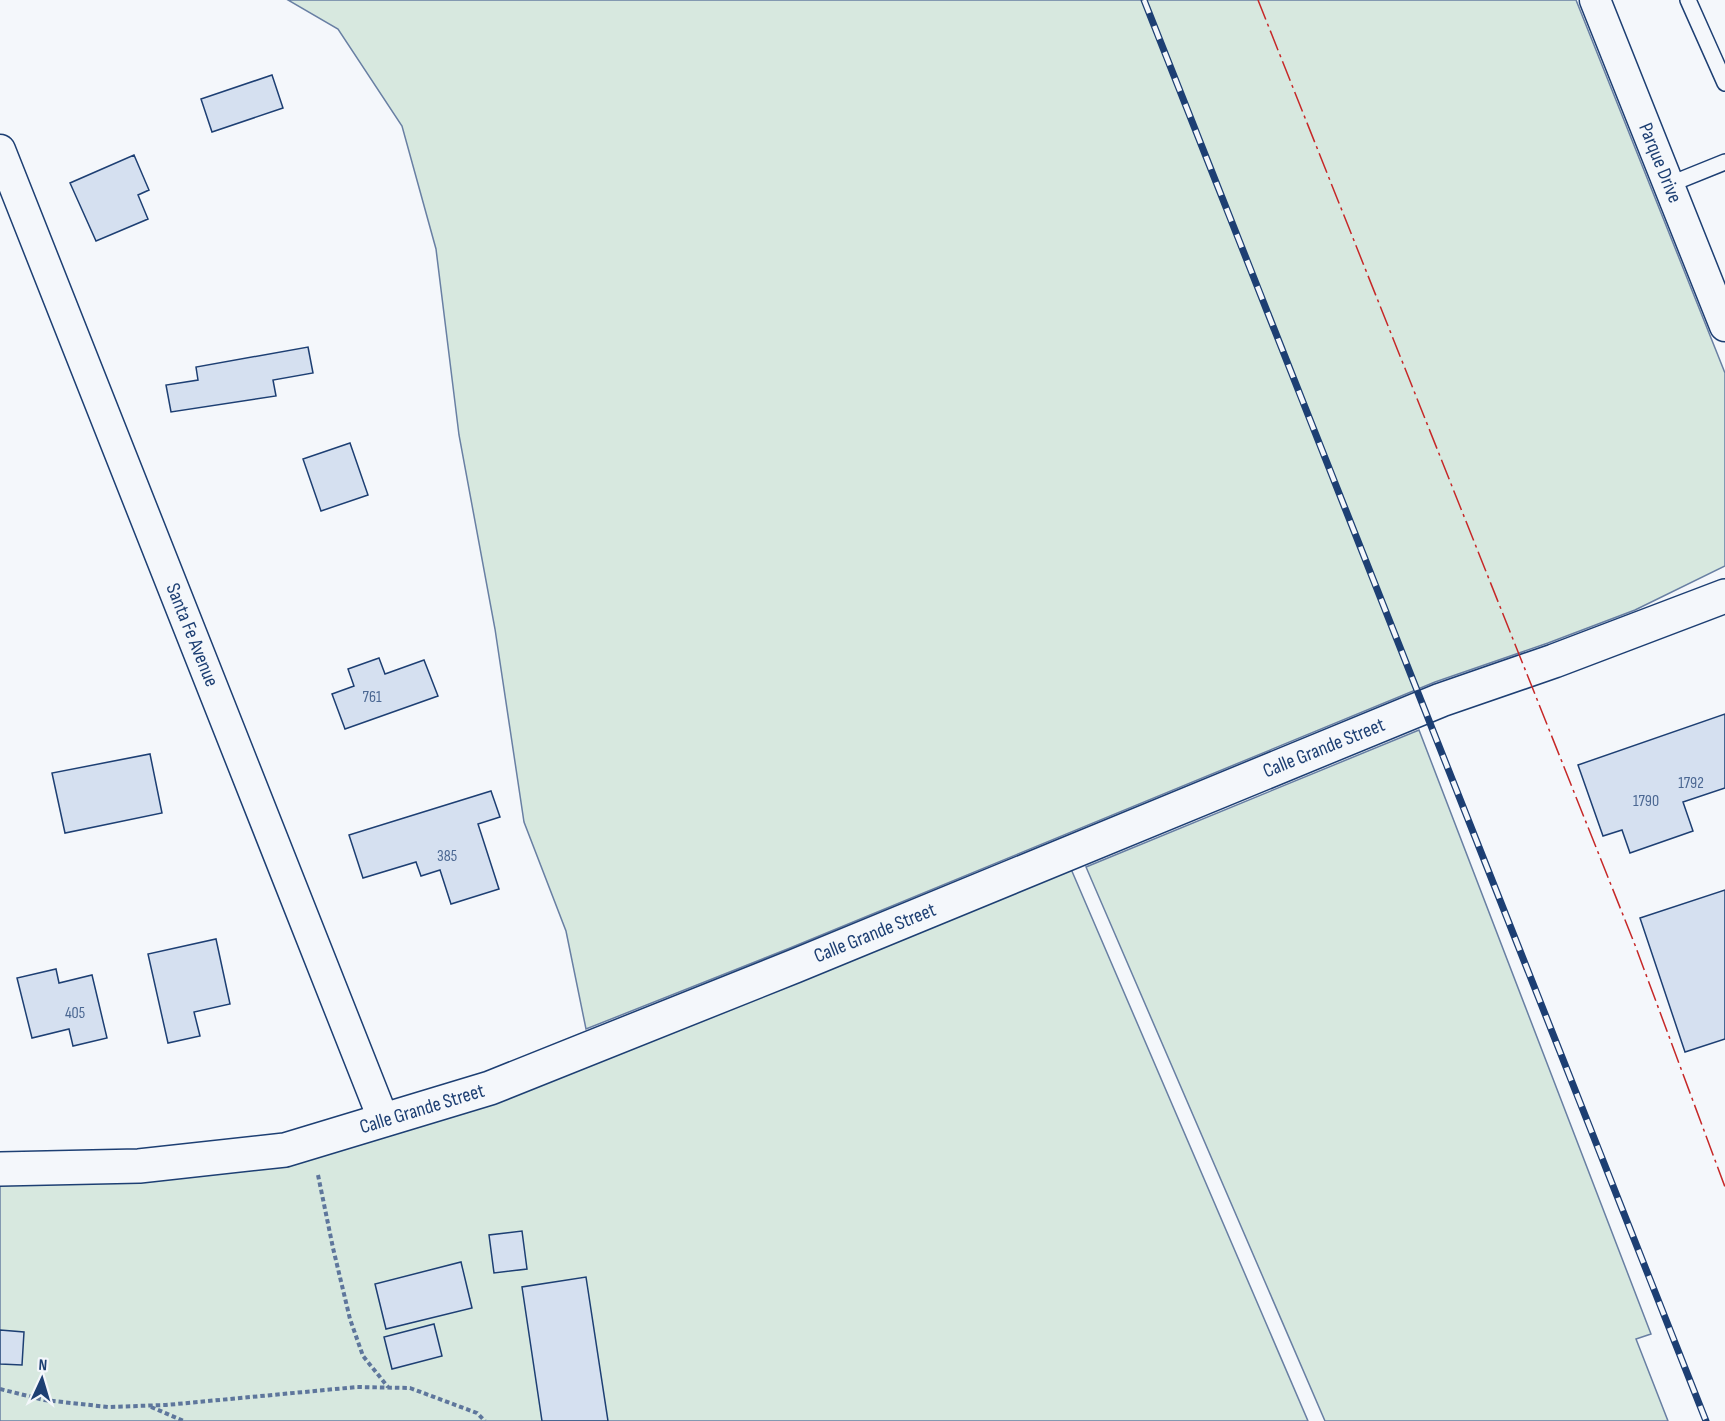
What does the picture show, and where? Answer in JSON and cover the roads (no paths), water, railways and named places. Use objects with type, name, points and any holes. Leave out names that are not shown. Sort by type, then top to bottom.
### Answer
[{"type":"street","name":"Parque Drive","points":[[1595,0],[1725,326]]},
{"type":"street","name":"Santa Fe Avenue","points":[[0,150],[384,1120]]},
{"type":"street","name":"Calle Grande Street","points":[[0,1169],[139,1166],[285,1150],[490,1088],[795,966],[1441,700],[1554,661],[1725,596]]},
{"type":"lane","points":[[1688,0],[1725,83]]},
{"type":"lane","points":[[1668,185],[1725,162]]},
{"type":"railway","points":[[1144,0],[1706,1421]]}]
